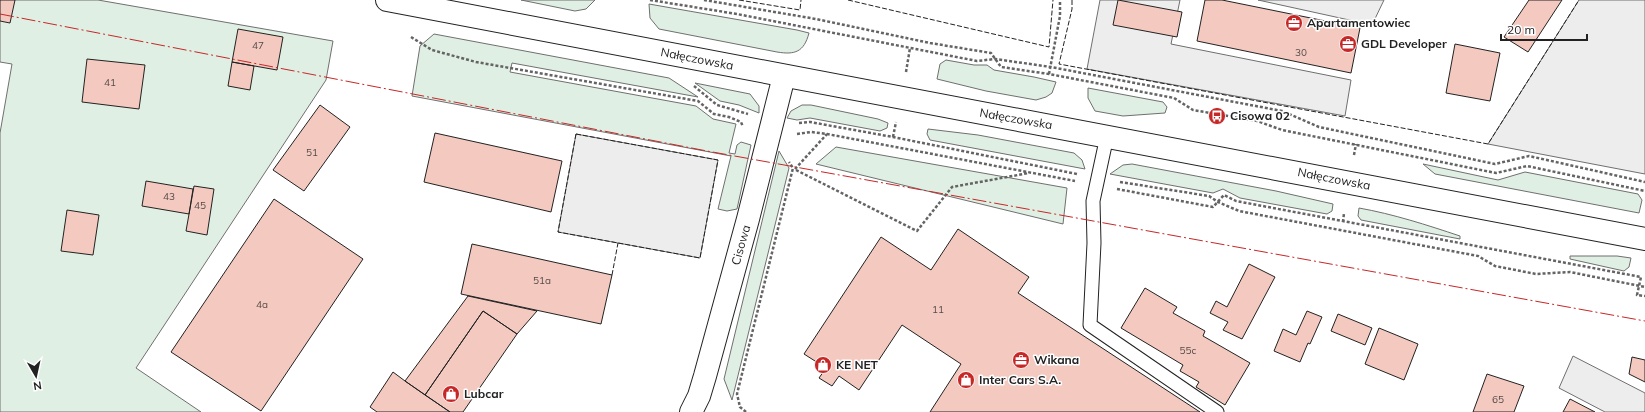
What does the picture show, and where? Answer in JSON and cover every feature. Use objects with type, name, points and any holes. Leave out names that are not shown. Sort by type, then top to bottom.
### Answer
[{"type":"street","name":"Nałęczowska","points":[[387,0],[408,2],[784,76],[1645,238]]},
{"type":"street","name":"Cisowa","points":[[691,412],[704,376],[748,219],[784,76]]},
{"type":"lane","points":[[1107,136],[1092,201],[1094,243],[1090,325],[1217,412]]},
{"type":"path","points":[[650,0],[737,14],[977,61],[995,59],[1051,67],[1282,111],[1319,127],[1495,164],[1530,156],[1645,182]]},
{"type":"path","points":[[704,0],[816,20],[930,43],[991,53],[1001,67],[1049,74],[1174,98],[1193,110],[1257,121],[1282,130],[1496,173],[1527,166],[1645,192]]},
{"type":"path","points":[[1049,74],[1060,16],[1060,0]]},
{"type":"path","points":[[411,37],[432,50],[476,62],[698,101],[714,114],[729,117],[741,122],[744,129]]},
{"type":"path","points":[[906,72],[910,48]]},
{"type":"path","points":[[693,85],[717,105],[746,112],[752,116]]},
{"type":"path","points":[[793,124],[810,122],[893,137],[1213,207],[1224,195],[1236,201],[1640,277],[1637,295],[1645,296]]},
{"type":"path","points":[[893,137],[896,124]]},
{"type":"path","points":[[794,135],[811,132],[827,134],[1032,173],[1209,196],[1218,202],[1239,211],[1478,256],[1495,266],[1502,268],[1536,274],[1570,272],[1645,287]]},
{"type":"path","points":[[746,412],[740,407],[737,394],[794,169],[827,134]]},
{"type":"path","points":[[1354,155],[1356,144]]},
{"type":"path","points":[[788,159],[794,169],[917,231],[952,188],[1032,173]]},
{"type":"path","points":[[1343,222],[1344,213]]},
{"type":"green space","points":[[0,0],[98,0],[333,41],[326,80],[136,368],[201,412],[0,412],[0,133],[12,64],[0,62]]},
{"type":"green space","points":[[521,0],[595,0],[586,9],[575,11]]},
{"type":"green space","points":[[649,4],[809,33],[804,44],[798,51],[789,53],[777,52],[659,29],[650,18]]},
{"type":"green space","points":[[434,34],[669,78],[698,97],[512,63],[510,72],[696,106],[713,119],[736,124],[729,153],[735,154],[737,145],[741,142],[751,145],[737,209],[727,211],[718,209],[731,156],[412,96],[420,46]]},
{"type":"green space","points":[[946,60],[974,65],[987,65],[994,70],[1056,82],[1052,93],[1046,97],[1036,100],[986,91],[937,79],[940,64]]},
{"type":"green space","points":[[695,83],[750,94],[759,106],[759,113],[739,105],[720,101]]},
{"type":"green space","points":[[1088,88],[1163,102],[1167,107],[1165,113],[1123,116],[1095,111],[1088,98]]},
{"type":"green space","points":[[802,105],[811,105],[878,119],[888,123],[887,128],[880,131],[810,118],[797,120],[787,118],[791,111]]},
{"type":"green space","points":[[928,129],[978,135],[1074,153],[1082,160],[1085,169],[930,140],[927,134]]},
{"type":"green space","points":[[836,147],[1067,188],[1063,224],[816,164]]},
{"type":"green space","points":[[779,151],[789,168],[732,400],[724,379]]},
{"type":"green space","points":[[1132,164],[1276,191],[1333,204],[1332,211],[1327,214],[1240,198],[1223,189],[1213,193],[1110,174],[1123,165]]},
{"type":"green space","points":[[1423,164],[1498,180],[1525,172],[1638,194],[1642,200],[1639,213],[1435,174]]},
{"type":"green space","points":[[1359,208],[1384,213],[1423,224],[1460,236],[1460,239],[1361,220],[1358,216]]},
{"type":"green space","points":[[1570,256],[1617,256],[1631,258],[1629,267],[1624,271],[1570,259]]},
{"type":"shaded area","points":[[1100,0],[1180,0],[1171,44],[1351,80],[1345,116],[1087,69]]},
{"type":"shaded area","points":[[1258,0],[1384,0],[1372,25]]},
{"type":"shaded area","points":[[1579,0],[1645,0],[1645,174],[1488,144]]},
{"type":"shaded area","points":[[576,134],[718,160],[700,258],[558,232]]},
{"type":"shaded area","points":[[1573,356],[1645,393],[1645,412],[1605,412],[1559,388]]},
{"type":"building","points":[[0,0],[15,0],[10,23],[0,21]]},
{"type":"building","points":[[1118,0],[1182,12],[1177,37],[1113,25]]},
{"type":"building","points":[[1205,0],[1222,0],[1360,28],[1351,73],[1197,41]]},
{"type":"building","points":[[1529,0],[1562,0],[1528,52],[1504,37]]},
{"type":"building","points":[[238,29],[283,37],[277,70],[232,62]]},
{"type":"building","points":[[1455,44],[1500,53],[1490,101],[1446,93]]},
{"type":"building","points":[[87,59],[145,65],[139,109],[82,102]]},
{"type":"building","points":[[232,62],[254,66],[250,90],[228,86]]},
{"type":"building","points":[[320,105],[350,127],[304,191],[273,170]]},
{"type":"building","points":[[435,133],[562,161],[551,212],[424,182]]},
{"type":"building","points":[[146,181],[193,189],[189,214],[142,206]]},
{"type":"building","points":[[194,186],[214,189],[207,235],[186,231]]},
{"type":"building","points":[[274,199],[363,259],[261,411],[171,352]]},
{"type":"building","points":[[67,210],[99,215],[93,255],[61,251]]},
{"type":"building","points":[[958,229],[1029,277],[1018,293],[1200,412],[930,412],[961,364],[902,325],[859,390],[839,376],[832,386],[819,378],[826,368],[804,354],[881,237],[931,270]]},
{"type":"building","points":[[472,244],[612,275],[601,324],[461,294]]},
{"type":"building","points":[[1249,264],[1275,277],[1242,339],[1223,330],[1228,322],[1210,313],[1216,301],[1227,307]]},
{"type":"building","points":[[1145,288],[1177,307],[1173,313],[1205,331],[1203,336],[1250,363],[1225,405],[1196,387],[1199,382],[1180,371],[1183,365],[1121,328]]},
{"type":"building","points":[[468,296],[537,311],[517,334],[483,311],[425,395],[405,381]]},
{"type":"building","points":[[483,311],[517,334],[463,412],[450,412],[425,395]]},
{"type":"building","points":[[1307,311],[1322,317],[1300,362],[1274,351],[1283,329],[1296,335]]},
{"type":"building","points":[[1338,314],[1372,328],[1365,345],[1331,331]]},
{"type":"building","points":[[1379,328],[1418,344],[1404,380],[1365,364]]},
{"type":"building","points":[[1632,357],[1645,360],[1645,382],[1629,374]]},
{"type":"building","points":[[393,372],[450,412],[377,412],[370,407]]},
{"type":"building","points":[[1487,374],[1524,386],[1514,412],[1473,412]]},
{"type":"building","points":[[1570,399],[1595,412],[1563,412]]},
{"type":"fence","points":[[739,0],[800,10],[801,0]]},
{"type":"fence","points":[[848,0],[1049,47],[1053,0]]},
{"type":"fence","points":[[1072,0],[1072,9],[1059,64],[1488,144],[1579,0]]},
{"type":"fence","points":[[576,134],[718,160],[700,258],[558,232],[576,134]]},
{"type":"fence","points":[[612,275],[618,243]]},
{"type":"power","points":[[0,14],[707,151],[1645,321]]},
{"type":"place","name":"Apartamentowiec","points":[[1294,23]]},
{"type":"place","name":"GDL Developer","points":[[1348,44]]},
{"type":"place","name":"Cisowa 02","points":[[1217,116]]},
{"type":"place","name":"Wikana","points":[[1021,360]]},
{"type":"place","name":"KE NET","points":[[823,365]]},
{"type":"place","name":"Inter Cars S.A.","points":[[966,380]]},
{"type":"place","name":"Lubcar","points":[[451,394]]}]
